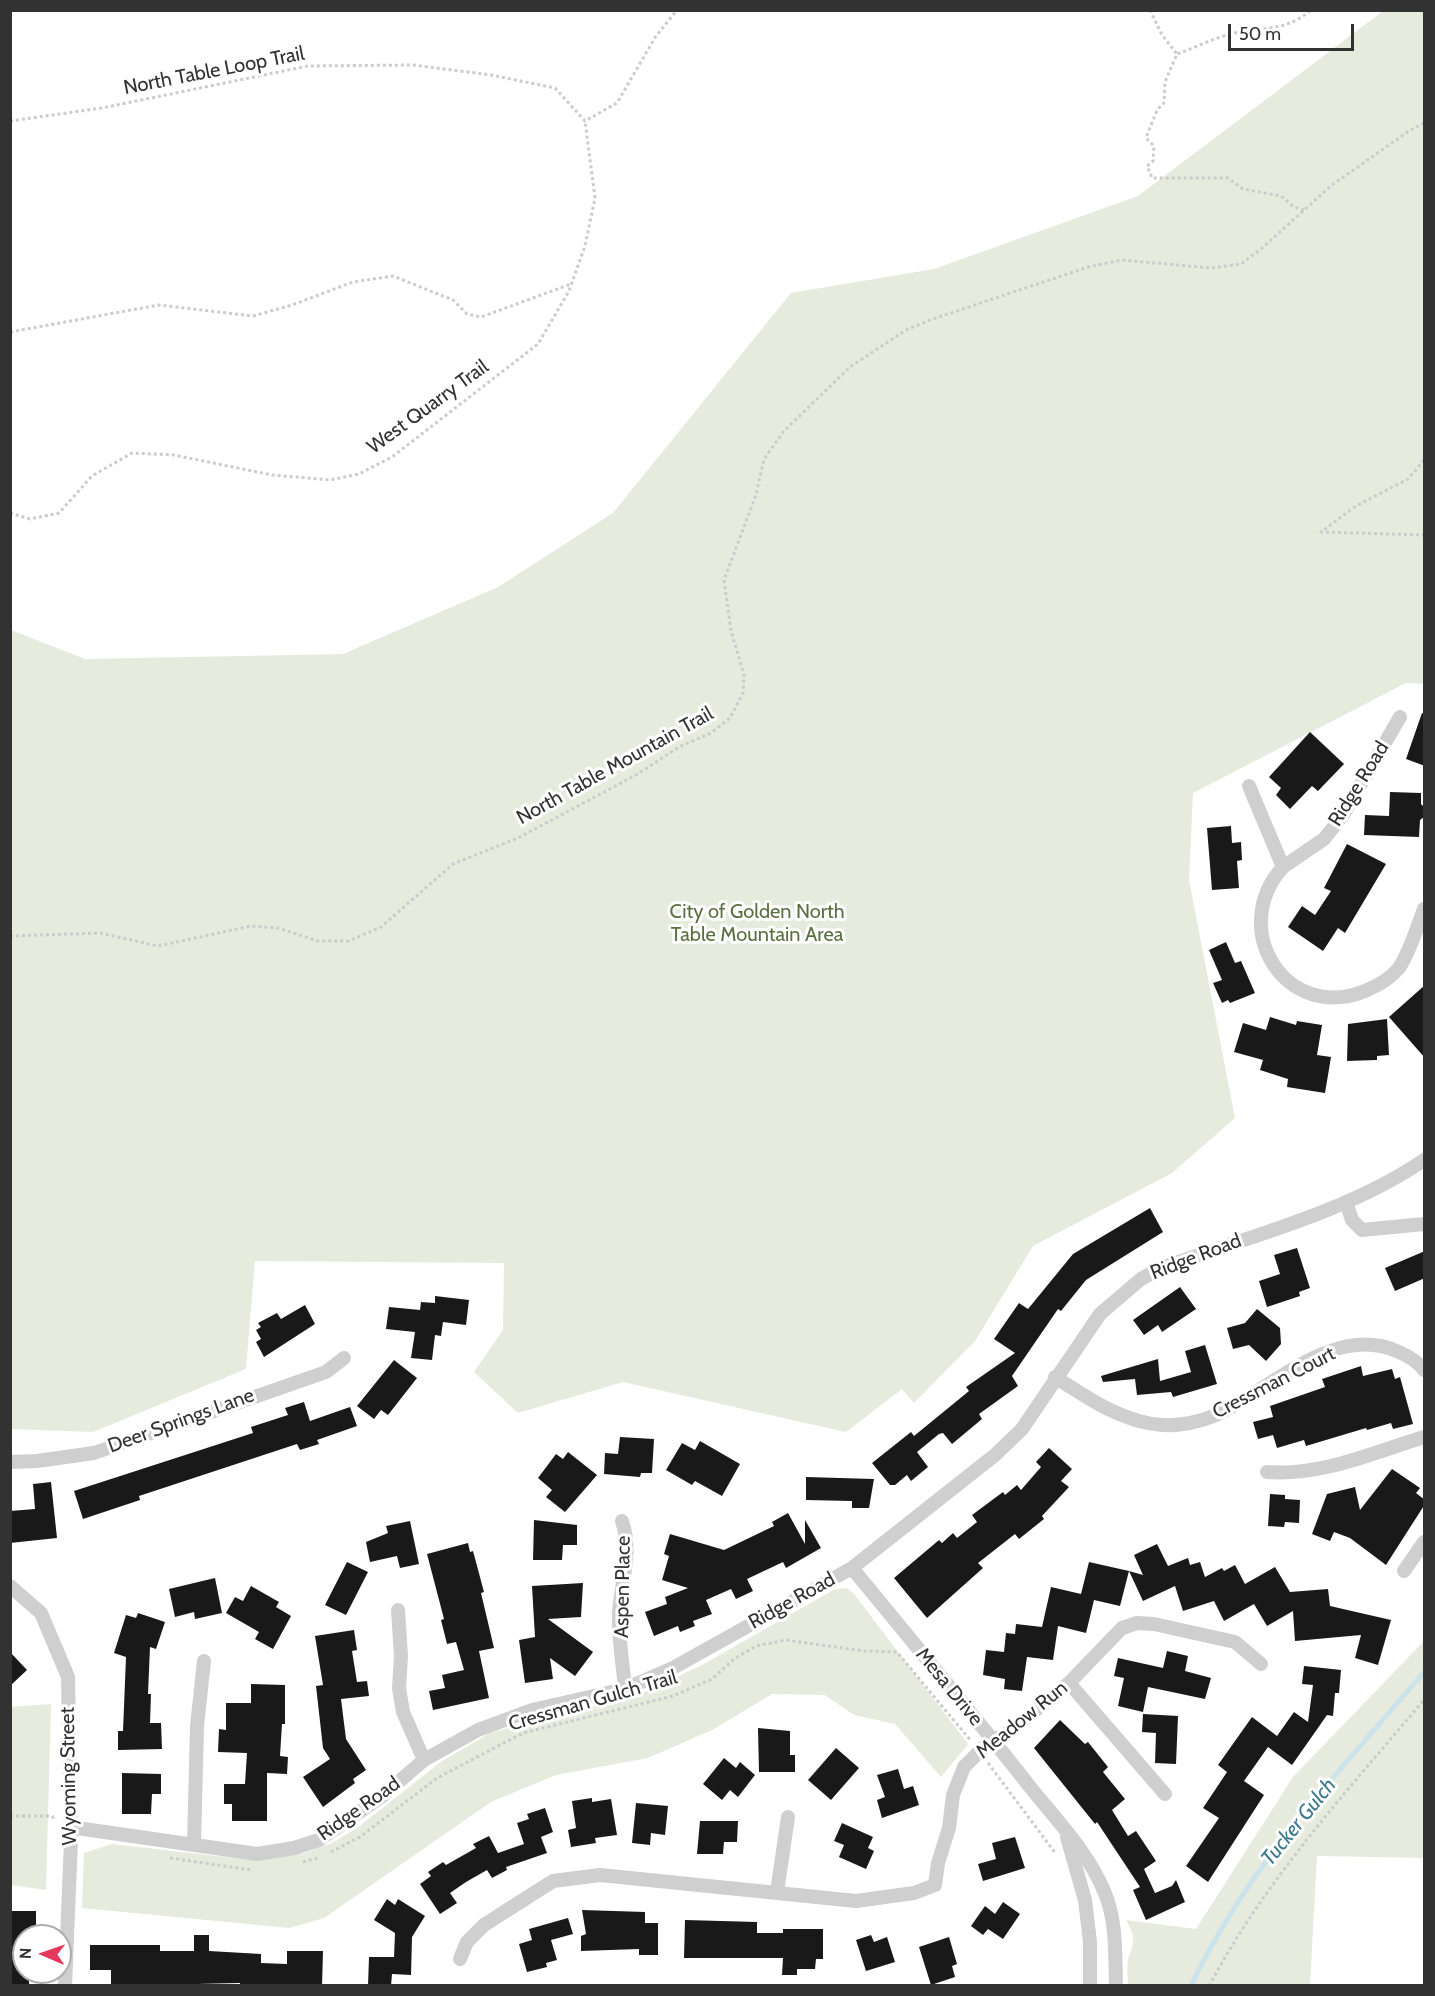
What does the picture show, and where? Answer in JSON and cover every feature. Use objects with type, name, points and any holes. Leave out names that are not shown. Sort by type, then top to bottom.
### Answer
[{"type":"street","name":"Ridge Road","points":[[1400,717],[1343,815],[1324,838],[1283,867],[1266,890],[1260,914],[1260,931],[1271,963],[1289,982],[1315,996],[1344,998],[1374,988],[1399,967],[1425,909]]},
{"type":"street","points":[[1249,786],[1283,867]]},
{"type":"street","name":"Ridge Road","points":[[70,1834],[194,1845],[257,1854],[294,1848],[320,1840],[381,1797],[424,1760],[478,1730],[532,1710],[625,1689],[671,1669],[852,1568],[995,1455],[1022,1429],[1055,1377],[1100,1314],[1141,1279],[1161,1268],[1346,1202],[1394,1180],[1425,1160]]},
{"type":"street","points":[[1346,1202],[1352,1220],[1362,1230],[1425,1224]]},
{"type":"street","name":"Cressman Court","points":[[1055,1377],[1131,1420],[1162,1425],[1192,1423],[1218,1414],[1288,1371],[1338,1349],[1363,1343],[1383,1344],[1404,1354],[1425,1370]]},
{"type":"street","name":"Deer Springs Lane","points":[[10,1462],[37,1461],[94,1453],[262,1392],[326,1372],[344,1358]]},
{"type":"street","points":[[1267,1472],[1293,1474],[1318,1471],[1425,1437]]},
{"type":"street","name":"Aspen Place","points":[[622,1521],[628,1538],[627,1568],[619,1617],[625,1689]]},
{"type":"street","points":[[1404,1571],[1425,1542]]},
{"type":"street","name":"Mesa Drive","points":[[852,1568],[992,1738],[1067,1835],[1090,1859],[1106,1893],[1114,1930],[1116,1986]]},
{"type":"street","name":"Wyoming Street","points":[[10,1587],[41,1613],[68,1677],[70,1834],[65,1986]]},
{"type":"street","points":[[398,1610],[401,1656],[399,1688],[403,1712],[424,1760]]},
{"type":"street","name":"Meadow Run","points":[[460,1959],[467,1942],[484,1925],[553,1881],[600,1875],[856,1901],[914,1893],[935,1885],[953,1795],[964,1767],[992,1738],[1004,1736],[1069,1683],[1122,1628],[1137,1623],[1154,1624],[1235,1642],[1261,1664]]},
{"type":"street","points":[[194,1845],[197,1726],[204,1661]]},
{"type":"street","points":[[1069,1683],[1165,1794]]},
{"type":"street","points":[[777,1892],[788,1817]]},
{"type":"street","name":"Mesa Drive","points":[[1067,1835],[1085,1900],[1090,1942],[1090,1986]]},
{"type":"path","points":[[585,121],[617,103],[656,36],[677,10]]},
{"type":"path","points":[[1150,10],[1162,35],[1177,54]]},
{"type":"path","points":[[1304,210],[1294,207],[1281,196],[1243,189],[1228,178],[1152,178],[1147,166],[1153,161],[1154,146],[1146,138],[1157,110],[1164,103],[1165,82],[1177,54],[1231,34],[1263,31],[1297,22],[1311,10]]},
{"type":"path","name":"North Table Loop Trail","points":[[10,121],[102,108],[308,66],[413,66],[491,75],[555,88],[585,121]]},
{"type":"path","name":"West Quarry Trail","points":[[10,513],[30,519],[59,513],[92,476],[132,453],[174,454],[213,464],[284,476],[330,480],[359,474],[392,457],[538,344],[572,284],[585,246],[595,198],[585,121]]},
{"type":"path","name":"North Table Mountain Trail","points":[[10,936],[100,933],[158,946],[251,926],[278,928],[318,942],[349,941],[381,927],[453,864],[518,838],[636,775],[679,747],[711,733],[730,718],[743,693],[744,675],[731,631],[724,580],[756,495],[764,459],[784,431],[850,367],[906,330],[1088,267],[1122,260],[1211,268],[1241,264],[1332,185],[1409,130],[1425,123]]},
{"type":"path","points":[[10,332],[159,305],[253,316],[292,305],[353,282],[393,276],[453,300],[467,314],[480,317],[572,284]]},
{"type":"path","points":[[1425,460],[1408,479],[1356,506],[1321,532],[1425,535]]},
{"type":"path","name":"Cressman Gulch Trail","points":[[301,1863],[360,1837],[437,1778],[523,1733],[673,1696],[712,1679],[734,1659],[756,1646],[786,1640],[864,1651],[897,1652],[980,1753],[1057,1856]]},
{"type":"path","points":[[1209,1986],[1229,1948],[1286,1863],[1425,1700]]},
{"type":"path","points":[[10,1816],[52,1816],[70,1834]]},
{"type":"path","points":[[169,1858],[256,1870]]},
{"type":"green space","name":"City of Golden North Table Mountain Area","points":[[1383,11],[1424,11],[1424,684],[1406,683],[1193,793],[1189,880],[1235,1118],[1172,1173],[1033,1246],[975,1341],[914,1403],[902,1389],[846,1432],[623,1382],[518,1413],[474,1372],[503,1330],[504,1263],[255,1261],[246,1369],[93,1432],[11,1429],[11,630],[85,659],[343,654],[498,587],[613,513],[791,293],[934,269],[1138,196]]},
{"type":"green space","points":[[847,1588],[854,1594],[968,1744],[941,1777],[895,1724],[854,1715],[825,1695],[772,1694],[712,1730],[648,1758],[556,1775],[491,1802],[324,1918],[289,1928],[82,1908],[84,1853],[112,1844],[252,1860],[304,1853],[332,1843],[357,1828],[442,1761],[490,1733],[643,1693],[702,1665],[835,1589]]},
{"type":"green space","points":[[1424,1641],[1424,1858],[1317,1856],[1310,1985],[1128,1985],[1128,1959],[1133,1937],[1126,1920],[1196,1929],[1293,1777]]},
{"type":"green space","points":[[51,1704],[46,1890],[11,1885],[10,1707]]},
{"type":"building","points":[[1422,713],[1425,714],[1425,766],[1406,759]]},
{"type":"building","points":[[1310,732],[1344,764],[1318,791],[1312,786],[1290,809],[1276,795],[1281,788],[1269,777]]},
{"type":"building","points":[[1390,792],[1421,793],[1421,804],[1425,808],[1424,817],[1420,820],[1419,837],[1364,835],[1365,815],[1389,816]]},
{"type":"building","points":[[1231,826],[1232,843],[1241,842],[1242,860],[1237,861],[1239,888],[1212,890],[1207,828]]},
{"type":"building","points":[[1347,844],[1386,864],[1345,933],[1338,928],[1323,951],[1288,927],[1302,906],[1315,915],[1331,891],[1324,888]]},
{"type":"building","points":[[1226,942],[1235,963],[1241,961],[1255,993],[1230,1003],[1228,1000],[1222,1003],[1213,983],[1222,980],[1209,950]]},
{"type":"building","points":[[1425,985],[1425,1058],[1389,1017]]},
{"type":"building","points":[[1270,1017],[1296,1025],[1297,1021],[1322,1025],[1317,1055],[1331,1057],[1325,1093],[1287,1087],[1288,1079],[1260,1070],[1263,1060],[1234,1052],[1243,1023],[1266,1030]]},
{"type":"building","points":[[1387,1019],[1389,1055],[1377,1056],[1377,1060],[1347,1061],[1348,1024]]},
{"type":"building","points":[[1150,1208],[1163,1232],[1086,1280],[1061,1311],[1058,1309],[1012,1376],[1018,1386],[979,1414],[982,1419],[952,1444],[943,1433],[939,1434],[917,1452],[928,1467],[911,1481],[907,1475],[895,1485],[890,1485],[872,1463],[911,1432],[914,1436],[969,1391],[966,1387],[1015,1353],[994,1339],[1019,1303],[1028,1309],[1073,1254]]},
{"type":"building","points":[[1297,1248],[1310,1288],[1299,1292],[1300,1296],[1267,1307],[1259,1281],[1280,1274],[1274,1255]]},
{"type":"building","points":[[1425,1251],[1425,1278],[1395,1291],[1385,1268]]},
{"type":"building","points":[[1180,1287],[1196,1309],[1162,1332],[1158,1325],[1144,1335],[1133,1320]]},
{"type":"building","points":[[435,1296],[469,1300],[466,1325],[443,1322],[441,1336],[435,1335],[432,1360],[411,1358],[415,1332],[386,1329],[389,1307],[420,1310],[421,1302],[435,1303]]},
{"type":"building","points":[[305,1305],[315,1324],[264,1357],[256,1342],[261,1339],[256,1330],[261,1327],[258,1323],[277,1313],[281,1319]]},
{"type":"building","points":[[1257,1309],[1280,1328],[1281,1344],[1266,1361],[1249,1345],[1233,1349],[1227,1328],[1245,1323]]},
{"type":"building","points":[[1205,1345],[1217,1384],[1173,1397],[1171,1392],[1137,1395],[1135,1379],[1103,1382],[1101,1376],[1158,1359],[1160,1381],[1191,1372],[1185,1351]]},
{"type":"building","points":[[394,1360],[417,1378],[388,1415],[381,1410],[374,1419],[357,1406]]},
{"type":"building","points":[[1361,1366],[1363,1376],[1392,1369],[1395,1379],[1400,1377],[1413,1424],[1393,1429],[1391,1423],[1367,1430],[1366,1428],[1306,1446],[1304,1440],[1277,1448],[1273,1435],[1258,1439],[1253,1422],[1273,1417],[1270,1406],[1325,1387],[1322,1379]]},
{"type":"building","points":[[304,1402],[310,1421],[350,1407],[357,1426],[317,1440],[319,1444],[300,1450],[297,1444],[139,1496],[140,1500],[83,1519],[74,1491],[253,1433],[251,1427],[288,1415],[285,1408]]},
{"type":"building","points":[[620,1437],[654,1439],[652,1473],[641,1473],[640,1477],[604,1474],[605,1453],[618,1454]]},
{"type":"building","points":[[700,1441],[740,1464],[722,1496],[695,1481],[692,1485],[666,1470],[682,1443],[695,1450]]},
{"type":"building","points":[[1049,1448],[1072,1469],[1061,1481],[1069,1487],[1042,1516],[1044,1519],[1019,1539],[1015,1534],[978,1563],[983,1568],[927,1618],[894,1578],[939,1540],[942,1543],[953,1533],[957,1538],[977,1522],[972,1515],[1003,1492],[1005,1495],[1017,1485],[1021,1490],[1041,1467],[1036,1462]]},
{"type":"building","points":[[568,1452],[597,1475],[565,1512],[546,1497],[552,1490],[538,1478],[556,1454],[563,1459]]},
{"type":"building","points":[[1392,1469],[1420,1488],[1416,1493],[1425,1500],[1425,1504],[1386,1565],[1350,1538],[1334,1532],[1330,1541],[1312,1534],[1327,1494],[1355,1487],[1360,1510]]},
{"type":"building","points":[[806,1477],[874,1479],[869,1508],[852,1508],[852,1501],[806,1500]]},
{"type":"building","points":[[51,1482],[57,1538],[10,1543],[10,1511],[35,1509],[33,1484]]},
{"type":"building","points":[[1270,1494],[1285,1495],[1285,1499],[1300,1500],[1299,1523],[1285,1522],[1284,1527],[1268,1526]]},
{"type":"building","points":[[788,1513],[805,1544],[805,1520],[821,1548],[786,1568],[783,1562],[747,1579],[753,1591],[736,1599],[731,1589],[706,1600],[712,1614],[693,1621],[695,1626],[680,1632],[678,1626],[654,1636],[645,1612],[667,1604],[665,1597],[688,1588],[662,1580],[669,1556],[664,1554],[670,1534],[724,1550],[774,1526],[772,1522]]},
{"type":"building","points":[[534,1520],[577,1525],[577,1545],[563,1545],[562,1560],[533,1560]]},
{"type":"building","points":[[410,1521],[419,1564],[400,1568],[397,1556],[370,1562],[366,1542],[388,1533],[386,1526]]},
{"type":"building","points":[[468,1543],[470,1552],[473,1551],[484,1592],[481,1593],[494,1648],[479,1651],[489,1698],[433,1710],[429,1691],[445,1688],[442,1675],[464,1670],[456,1642],[447,1644],[441,1620],[444,1619],[427,1554]]},
{"type":"building","points":[[1157,1544],[1168,1566],[1188,1558],[1190,1565],[1200,1562],[1205,1577],[1222,1568],[1224,1571],[1235,1565],[1245,1584],[1275,1567],[1290,1592],[1328,1589],[1330,1606],[1391,1620],[1378,1665],[1355,1658],[1361,1635],[1295,1641],[1293,1611],[1267,1626],[1254,1604],[1224,1621],[1214,1601],[1183,1611],[1175,1586],[1143,1601],[1129,1571],[1143,1575],[1134,1555]]},
{"type":"building","points":[[347,1562],[368,1572],[346,1615],[325,1605]]},
{"type":"building","points":[[1089,1562],[1129,1571],[1120,1606],[1094,1600],[1086,1633],[1058,1626],[1053,1660],[1027,1657],[1022,1691],[1004,1689],[1005,1679],[983,1675],[986,1650],[1004,1652],[1006,1633],[1015,1634],[1016,1624],[1042,1627],[1051,1587],[1081,1594]]},
{"type":"building","points":[[215,1578],[222,1613],[195,1619],[194,1612],[175,1617],[169,1589]]},
{"type":"building","points":[[583,1583],[581,1617],[548,1619],[593,1652],[575,1676],[550,1658],[553,1679],[525,1683],[519,1640],[535,1637],[532,1586]]},
{"type":"building","points":[[251,1586],[279,1602],[276,1607],[291,1616],[273,1649],[255,1639],[259,1632],[226,1613],[235,1597],[243,1601]]},
{"type":"building","points":[[138,1613],[165,1622],[156,1649],[150,1647],[148,1694],[151,1694],[150,1723],[161,1723],[162,1749],[118,1750],[118,1731],[123,1731],[126,1657],[114,1653],[126,1615],[136,1618]]},
{"type":"building","points":[[354,1630],[357,1650],[352,1651],[357,1682],[367,1681],[369,1696],[341,1699],[346,1739],[366,1770],[353,1779],[355,1783],[323,1807],[303,1777],[330,1759],[323,1748],[316,1686],[323,1685],[315,1636]]},
{"type":"building","points":[[1167,1651],[1188,1656],[1185,1671],[1211,1678],[1205,1699],[1148,1687],[1143,1712],[1118,1706],[1124,1678],[1114,1676],[1118,1658],[1163,1668]]},
{"type":"building","points":[[10,1652],[27,1670],[10,1686]]},
{"type":"building","points":[[1304,1666],[1341,1670],[1339,1693],[1335,1693],[1333,1716],[1327,1715],[1292,1765],[1268,1747],[1244,1781],[1264,1795],[1208,1882],[1186,1866],[1219,1818],[1203,1808],[1227,1772],[1218,1765],[1252,1717],[1277,1736],[1294,1712],[1308,1722],[1313,1685],[1302,1684]]},
{"type":"building","points":[[251,1684],[285,1685],[285,1724],[282,1724],[280,1756],[288,1757],[287,1774],[267,1773],[267,1821],[232,1821],[232,1804],[224,1804],[224,1784],[245,1784],[247,1753],[218,1752],[219,1729],[226,1730],[226,1703],[251,1703]]},
{"type":"building","points":[[1143,1714],[1178,1716],[1176,1764],[1155,1763],[1156,1733],[1142,1732]]},
{"type":"building","points":[[1060,1720],[1085,1744],[1088,1742],[1108,1767],[1103,1772],[1125,1799],[1112,1810],[1128,1836],[1136,1831],[1156,1861],[1144,1869],[1155,1893],[1172,1886],[1176,1880],[1185,1902],[1146,1920],[1133,1890],[1140,1887],[1097,1822],[1095,1824],[1034,1748]]},
{"type":"building","points":[[758,1728],[790,1731],[790,1755],[795,1755],[795,1772],[759,1772]]},
{"type":"building","points":[[836,1748],[859,1768],[831,1800],[808,1780]]},
{"type":"building","points":[[724,1758],[736,1768],[740,1762],[755,1775],[738,1797],[730,1790],[722,1800],[703,1784]]},
{"type":"building","points":[[898,1769],[904,1789],[913,1786],[919,1805],[882,1818],[877,1800],[885,1797],[877,1775]]},
{"type":"building","points":[[122,1773],[161,1774],[161,1794],[152,1794],[151,1814],[122,1814]]},
{"type":"building","points":[[592,1798],[592,1802],[611,1799],[617,1835],[595,1838],[596,1843],[571,1847],[568,1830],[576,1828],[572,1801]]},
{"type":"building","points":[[636,1803],[668,1806],[665,1835],[651,1833],[650,1845],[632,1843]]},
{"type":"building","points":[[545,1808],[553,1832],[541,1837],[547,1853],[506,1867],[507,1870],[492,1878],[487,1870],[450,1893],[457,1903],[440,1914],[420,1884],[431,1876],[428,1872],[443,1862],[446,1865],[476,1848],[473,1844],[489,1836],[498,1853],[524,1844],[517,1823],[529,1819],[527,1814]]},
{"type":"building","points":[[700,1821],[738,1821],[737,1842],[724,1842],[723,1854],[697,1854]]},
{"type":"building","points":[[842,1823],[873,1837],[868,1848],[874,1851],[866,1869],[839,1857],[844,1845],[834,1841]]},
{"type":"building","points":[[1015,1837],[1025,1868],[983,1881],[978,1864],[996,1859],[992,1843]]},
{"type":"building","points":[[387,1899],[395,1905],[398,1899],[425,1916],[412,1937],[411,1975],[392,1974],[391,1986],[368,1986],[369,1957],[394,1957],[395,1933],[374,1920]]},
{"type":"building","points":[[1003,1902],[1020,1914],[1003,1939],[988,1929],[983,1935],[971,1926],[985,1906],[995,1914]]},
{"type":"building","points":[[582,1910],[645,1912],[645,1923],[658,1923],[658,1955],[639,1955],[639,1949],[581,1951],[581,1936],[586,1934]]},
{"type":"building","points":[[10,1911],[36,1911],[36,1924],[12,1924],[12,1984],[29,1984],[29,1986],[10,1986]]},
{"type":"building","points":[[568,1918],[573,1934],[551,1940],[557,1960],[546,1963],[547,1967],[527,1972],[519,1944],[532,1940],[529,1929]]},
{"type":"building","points":[[685,1920],[757,1922],[757,1933],[783,1933],[783,1929],[823,1929],[823,1959],[816,1959],[815,1969],[797,1969],[797,1975],[782,1975],[783,1958],[684,1958]]},
{"type":"building","points":[[194,1935],[209,1935],[209,1951],[261,1954],[261,1963],[287,1964],[287,1951],[323,1951],[322,1986],[240,1986],[240,1983],[111,1986],[111,1970],[90,1970],[90,1945],[160,1945],[160,1951],[194,1951]]},
{"type":"building","points":[[871,1935],[874,1942],[887,1937],[895,1962],[866,1971],[856,1940]]},
{"type":"building","points":[[949,1937],[957,1964],[952,1966],[955,1977],[931,1985],[919,1947]]},
{"type":"waterway","name":"Tucker Gulch","points":[[1191,1986],[1239,1900],[1267,1860],[1328,1783],[1424,1672]]}]
